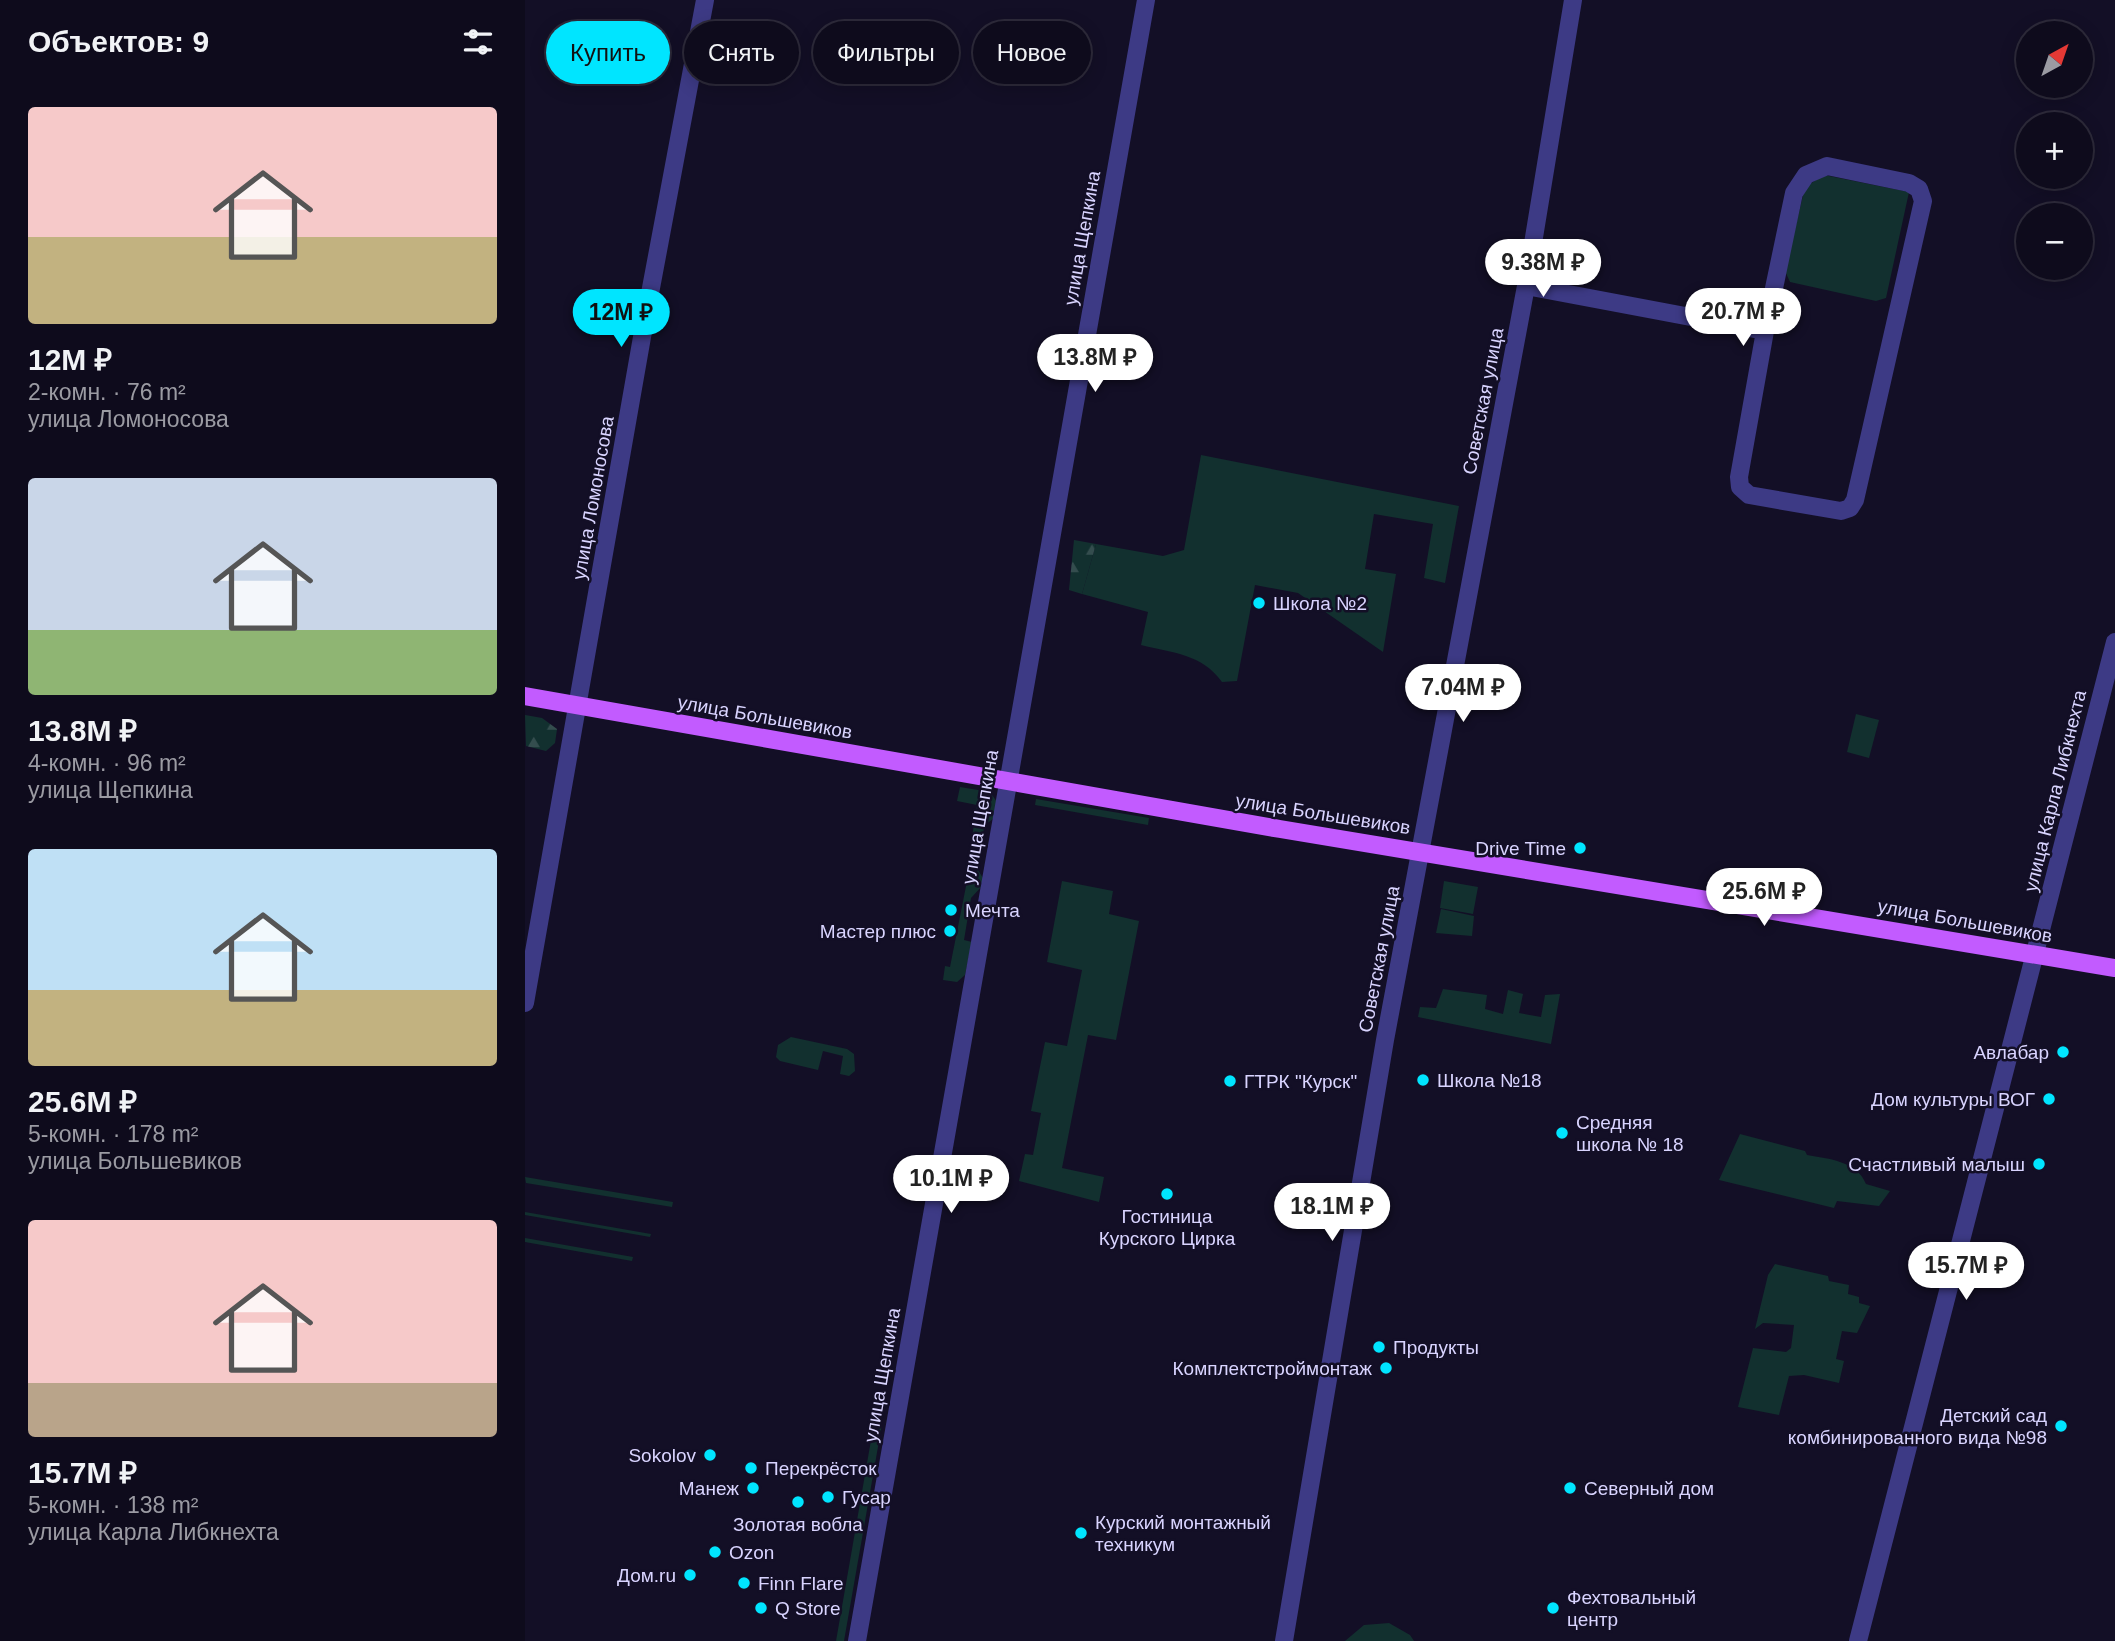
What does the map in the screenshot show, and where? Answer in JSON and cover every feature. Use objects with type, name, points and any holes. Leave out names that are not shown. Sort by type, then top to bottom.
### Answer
[{"type":"main road","name":"улица Большевиков","points":[[525,696],[1007,782],[2115,968]]},
{"type":"street","name":"улица Ломоносова","points":[[525,1003],[705,0]]},
{"type":"street","name":"улица Щепкина","points":[[857,1641],[1146,0]]},
{"type":"street","name":"Советская улица","points":[[1284,1641],[1420,851],[1526,286],[1573,0]]},
{"type":"street","points":[[1827,166],[1909,183],[1919,189],[1923,201],[1855,500],[1850,508],[1841,511],[1795,505],[1749,495],[1740,487],[1739,477],[1765,331],[1794,193],[1806,175],[1827,166]]},
{"type":"street","points":[[1526,286],[1765,331]]},
{"type":"street","name":"улица Карла Либкнехта","points":[[1858,1641],[2115,642]]},
{"type":"green space","points":[[1824,175],[1909,192],[1886,298],[1876,301],[1790,282],[1785,271],[1805,187]]},
{"type":"green space","name":"Школа №2","points":[[1201,455],[1459,506],[1445,583],[1424,578],[1433,524],[1374,514],[1365,569],[1396,574],[1383,652],[1298,593],[1255,585],[1237,681],[1222,682],[1196,660],[1141,645],[1148,612],[1082,594],[1096,544],[1163,556],[1184,550]]},
{"type":"green space","points":[[1074,540],[1096,544],[1082,594],[1069,590]]},
{"type":"green space","points":[[1856,714],[1879,720],[1869,758],[1847,752]]},
{"type":"green space","points":[[525,715],[542,718],[557,729],[555,743],[546,751],[526,746]]},
{"type":"green space","points":[[960,787],[990,792],[997,802],[994,818],[985,825],[978,851],[970,850],[977,805],[957,801]]},
{"type":"green space","points":[[1036,799],[1149,818],[1148,825],[1035,805]]},
{"type":"green space","points":[[970,866],[976,867],[983,878],[981,887],[971,898],[964,940],[972,942],[965,975],[957,982],[943,980],[945,966],[950,967]]},
{"type":"green space","points":[[1062,881],[1113,891],[1109,914],[1139,921],[1116,1040],[1088,1035],[1062,1168],[1104,1177],[1099,1202],[1019,1181],[1025,1154],[1033,1155],[1041,1113],[1031,1111],[1045,1042],[1067,1046],[1082,970],[1047,962]]},
{"type":"green space","points":[[1444,881],[1478,887],[1473,914],[1440,908]]},
{"type":"green space","points":[[1441,909],[1474,916],[1472,936],[1436,933]]},
{"type":"green space","points":[[1443,989],[1487,995],[1485,1009],[1503,1014],[1508,990],[1523,994],[1519,1013],[1541,1017],[1545,995],[1560,994],[1551,1044],[1418,1017],[1420,1007],[1436,1008]]},
{"type":"green space","points":[[791,1037],[847,1049],[854,1054],[855,1071],[849,1076],[840,1074],[843,1056],[823,1051],[818,1070],[780,1061],[776,1057],[778,1045]]},
{"type":"green space","points":[[1740,1134],[1805,1151],[1807,1155],[1841,1162],[1856,1170],[1866,1184],[1890,1191],[1879,1206],[1837,1201],[1834,1208],[1719,1180]]},
{"type":"green space","points":[[525,1177],[673,1202],[672,1207],[526,1183]]},
{"type":"green space","points":[[525,1212],[651,1234],[650,1237],[525,1215]]},
{"type":"green space","points":[[525,1238],[633,1257],[632,1261],[525,1242]]},
{"type":"green space","points":[[1775,1264],[1828,1276],[1829,1281],[1849,1285],[1848,1294],[1859,1297],[1859,1303],[1870,1306],[1857,1333],[1842,1331],[1836,1359],[1844,1361],[1839,1383],[1804,1375],[1789,1376],[1779,1415],[1738,1407],[1753,1348],[1786,1352],[1791,1348],[1794,1325],[1763,1323],[1755,1329],[1768,1275]]},
{"type":"green space","points":[[874,1423],[882,1424],[844,1641],[836,1641]]},
{"type":"green space","points":[[1389,1623],[1410,1635],[1414,1641],[1345,1641],[1364,1625]]},
{"type":"place","name":"Школа №2","points":[[1259,603]]},
{"type":"place","name":"Drive Time","points":[[1580,848]]},
{"type":"place","name":"Мечта","points":[[951,910]]},
{"type":"place","name":"Мастер плюс","points":[[950,931]]},
{"type":"place","name":"Авлабар","points":[[2063,1052]]},
{"type":"place","name":"Школа №18","points":[[1423,1080]]},
{"type":"place","name":"ГТРК \"Курск\"","points":[[1230,1081]]},
{"type":"place","name":"Дом культуры ВОГ","points":[[2049,1099]]},
{"type":"place","name":"Средняя школа № 18","points":[[1562,1133]]},
{"type":"place","name":"Счастливый малыш","points":[[2039,1164]]},
{"type":"place","name":"Гостиница Курского Цирка","points":[[1167,1194]]},
{"type":"place","name":"Продукты","points":[[1379,1347]]},
{"type":"place","name":"Комплектстроймонтаж","points":[[1386,1368]]},
{"type":"place","name":"Детский сад комбинированного вида №98","points":[[2061,1426]]},
{"type":"place","name":"Sokolov","points":[[710,1455]]},
{"type":"place","name":"Перекрёсток","points":[[751,1468]]},
{"type":"place","name":"Манеж","points":[[753,1488]]},
{"type":"place","name":"Северный дом","points":[[1570,1488]]},
{"type":"place","name":"Гусар","points":[[828,1497]]},
{"type":"place","name":"Золотая вобла","points":[[798,1502]]},
{"type":"place","name":"Курский монтажный техникум","points":[[1081,1533]]},
{"type":"place","name":"Ozon","points":[[715,1552]]},
{"type":"place","name":"Дом.ru","points":[[690,1575]]},
{"type":"place","name":"Finn Flare","points":[[744,1583]]},
{"type":"place","name":"Q Store","points":[[761,1608]]},
{"type":"place","name":"Фехтовальный центр","points":[[1553,1608]]}]
